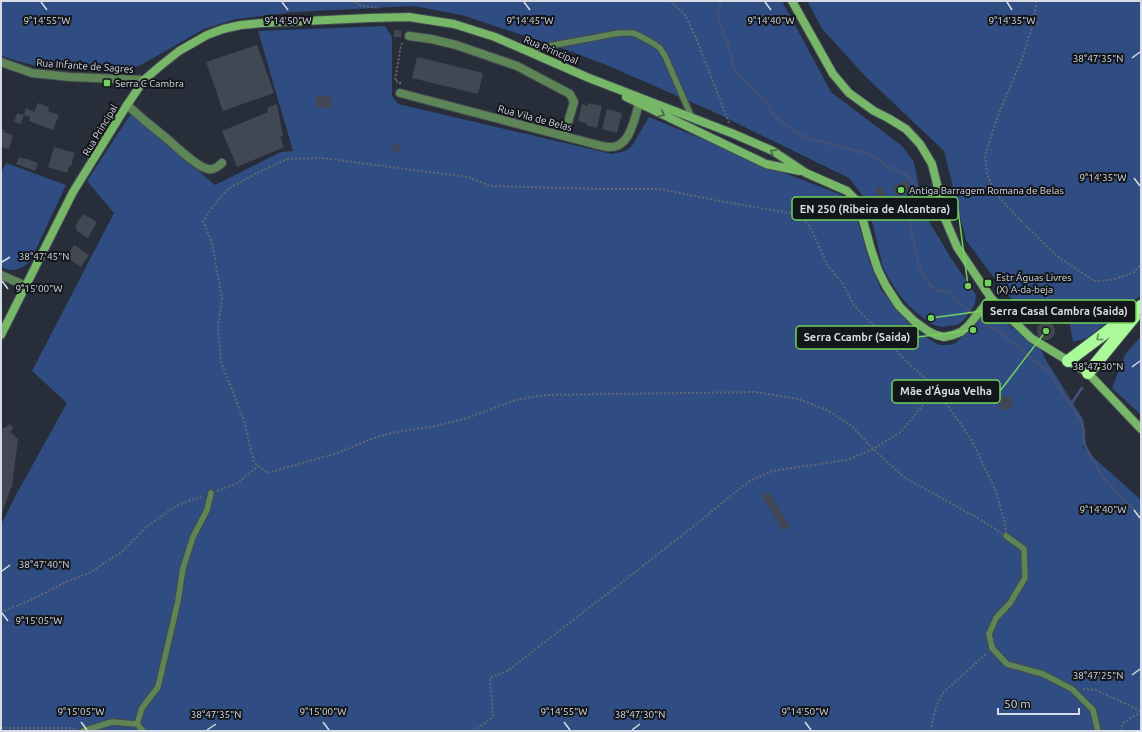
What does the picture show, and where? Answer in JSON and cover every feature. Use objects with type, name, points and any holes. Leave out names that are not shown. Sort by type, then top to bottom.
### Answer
[{"type":"highway","points":[[1068,361],[1141,308]]},
{"type":"highway","points":[[1088,373],[1141,308]]},
{"type":"street","points":[[792,1],[833,74],[849,92],[874,111],[906,129],[920,144],[932,164],[943,214],[957,246],[991,298],[1031,338],[1088,373],[1141,429]]},
{"type":"street","name":"Rua Principal","points":[[1,335],[74,192],[144,80],[179,51],[207,35],[223,29],[263,22],[369,18],[409,17],[454,24],[495,37],[589,78],[734,134],[772,151],[806,173],[847,191],[855,199],[859,206],[878,270],[886,286],[900,306],[914,321],[936,335],[944,337],[961,332],[968,326],[991,298]]},
{"type":"street","points":[[409,36],[456,44],[517,66],[570,94],[574,102],[564,136]]},
{"type":"street","name":"Rua Infante de Sagres","points":[[1,62],[32,73],[144,80]]},
{"type":"street","name":"Rua Principal","points":[[589,78],[639,104],[766,164],[806,173]]},
{"type":"street","name":"Rua Vila de Belas","points":[[400,93],[611,147],[622,145],[629,134],[639,104]]},
{"type":"street","points":[[127,105],[203,168],[212,169],[218,167],[222,163]]},
{"type":"street","points":[[1,275],[26,286]]},
{"type":"lane","points":[[526,50],[634,33],[660,48],[665,56],[692,118]]},
{"type":"lane","points":[[137,724],[142,708],[158,687],[178,601],[183,568],[193,537],[207,510],[211,493]]},
{"type":"lane","points":[[1006,536],[1024,549],[1026,578],[1010,603],[996,618],[989,634],[992,648],[1007,664],[1043,674],[1072,689],[1093,710],[1098,731]]},
{"type":"lane","points":[[83,731],[112,722],[137,724],[143,731]]},
{"type":"path","points":[[669,1],[686,16],[734,134]]},
{"type":"path","points":[[1036,1],[1035,17],[1022,58],[997,118],[985,156],[987,174],[995,194],[1023,223],[1057,256],[1094,281],[1112,280],[1133,274],[1141,264]]},
{"type":"path","points":[[400,93],[400,82],[395,80],[401,45],[409,36]]},
{"type":"path","points":[[322,158],[468,178],[491,186],[660,189],[801,215],[811,229],[828,266],[841,281],[854,305],[906,361],[934,386],[971,440],[995,489],[1005,523],[1006,536],[978,518],[905,478],[873,449],[852,426],[827,410],[798,399],[755,392],[544,395],[516,400],[464,419],[435,426],[391,433],[370,439],[338,453],[266,473],[254,462],[244,421],[221,362],[218,328],[222,298],[212,243],[203,221],[213,206],[228,189],[261,171],[287,160],[322,158]]},
{"type":"path","points":[[474,731],[493,717],[490,678],[509,670],[684,534],[748,482],[772,471],[847,460],[873,449],[901,432],[926,401],[934,386]]},
{"type":"path","points":[[1,612],[89,573],[123,551],[146,527],[176,506],[238,483],[258,466]]},
{"type":"path","points":[[930,731],[936,707],[942,694],[992,648]]},
{"type":"path","points":[[1072,689],[1096,690],[1141,712]]},
{"type":"path","points":[[1121,731],[1123,723],[1141,712]]},
{"type":"path","points":[[1,728],[70,728],[83,731]]},
{"type":"shaded area","points":[[1,1],[782,1],[831,92],[902,146],[914,162],[924,213],[949,255],[976,295],[975,304],[964,320],[957,325],[942,327],[931,324],[911,308],[901,297],[883,267],[867,201],[849,178],[712,111],[604,64],[462,15],[413,6],[295,12],[236,19],[204,29],[139,66],[119,71],[39,67],[1,56]]},
{"type":"shaded area","points":[[807,1],[1141,1],[1141,295],[1087,338],[1073,342],[1068,315],[1059,305],[1045,304],[1023,313],[966,240],[944,151],[866,77],[823,30]]},
{"type":"shaded area","points":[[385,26],[392,37],[392,96],[398,104],[612,154],[625,151],[632,146],[649,117],[779,171],[847,197],[853,202],[869,260],[881,290],[919,333],[939,345],[956,343],[983,313],[991,312],[996,314],[1042,351],[1044,357],[1083,419],[1086,443],[1082,447],[1141,500],[1141,731],[1,731],[1,525],[67,403],[32,371],[114,213],[87,181],[130,115],[135,116],[215,185],[281,152],[293,151],[258,31]]},
{"type":"shaded area","points":[[6,163],[66,185],[30,262],[13,270],[1,267],[1,173]]},
{"type":"shaded area","points":[[1141,336],[1141,415],[1112,388],[1125,355]]},
{"type":"building","points":[[394,30],[401,30],[401,37],[394,37]]},
{"type":"building","points":[[257,45],[274,93],[223,111],[206,62]]},
{"type":"building","points":[[417,57],[483,73],[478,94],[412,78]]},
{"type":"building","points":[[316,95],[331,96],[331,108],[316,107]]},
{"type":"building","points":[[38,103],[49,107],[48,111],[59,115],[53,130],[29,121],[30,117],[24,115],[26,108],[34,112]]},
{"type":"building","points":[[588,103],[602,106],[597,128],[578,121],[582,104],[588,106]]},
{"type":"building","points":[[277,104],[283,136],[280,137],[284,147],[237,167],[222,131],[268,112],[267,108]]},
{"type":"building","points":[[607,109],[622,113],[617,133],[602,129]]},
{"type":"building","points":[[17,113],[24,115],[21,124],[14,122]]},
{"type":"building","points":[[1,129],[5,130],[4,132],[13,135],[9,149],[1,147]]},
{"type":"building","points":[[394,144],[400,145],[399,153],[393,152]]},
{"type":"building","points":[[54,147],[75,153],[67,173],[48,167]]},
{"type":"building","points":[[19,157],[38,163],[35,171],[16,164]]},
{"type":"building","name":"Antiga Barragem Romana de Belas","points":[[906,180],[911,189],[905,194],[903,191],[898,193],[902,200],[900,201],[892,187]]},
{"type":"building","points":[[877,186],[883,188],[882,191],[883,190],[890,207],[884,209],[877,192],[875,192]]},
{"type":"building","points":[[83,214],[97,222],[88,238],[78,232],[75,226]]},
{"type":"building","points":[[74,245],[89,255],[81,267],[66,257]]},
{"type":"building","points":[[1042,322],[1050,322],[1055,327],[1053,338],[1050,340],[1042,340],[1037,335],[1037,327]]},
{"type":"building","points":[[1006,396],[1011,398],[1013,403],[1011,408],[1006,410],[1001,408],[999,403],[1001,398]]},
{"type":"building","points":[[10,424],[14,428],[10,432],[18,439],[12,488],[1,515],[1,429]]},
{"type":"building","points":[[769,492],[790,527],[783,531],[762,496]]},
{"type":"waterway","points":[[721,1],[718,14],[719,21],[731,53],[733,68],[767,104],[772,113],[779,120],[793,130],[811,139],[872,155],[888,167],[907,175],[917,189],[917,196],[913,204],[911,215],[911,229],[918,262],[924,276],[930,285],[937,290],[950,293],[971,313]]},
{"type":"waterway","points":[[982,321],[999,332],[1049,372],[1081,421],[1084,432],[1084,444],[1100,473],[1116,492],[1141,516]]},
{"type":"waterway","points":[[1071,404],[1082,388]]},
{"type":"place","name":"Serra C Cambra","points":[[107,83]]},
{"type":"place","name":"Antiga Barragem Romana de Belas","points":[[901,190]]},
{"type":"place","name":"Estr Águas Livres (X) A-da-beja","points":[[988,283]]},
{"type":"place","name":"EN 250 (Ribeira de Alcantara)","points":[[968,286]]},
{"type":"place","name":"Serra Casal Cambra (Saida)","points":[[931,318]]},
{"type":"place","name":"Serra Ccambr (Saida)","points":[[973,330]]},
{"type":"place","name":"Mãe d'Água Velha","points":[[1046,331]]}]
